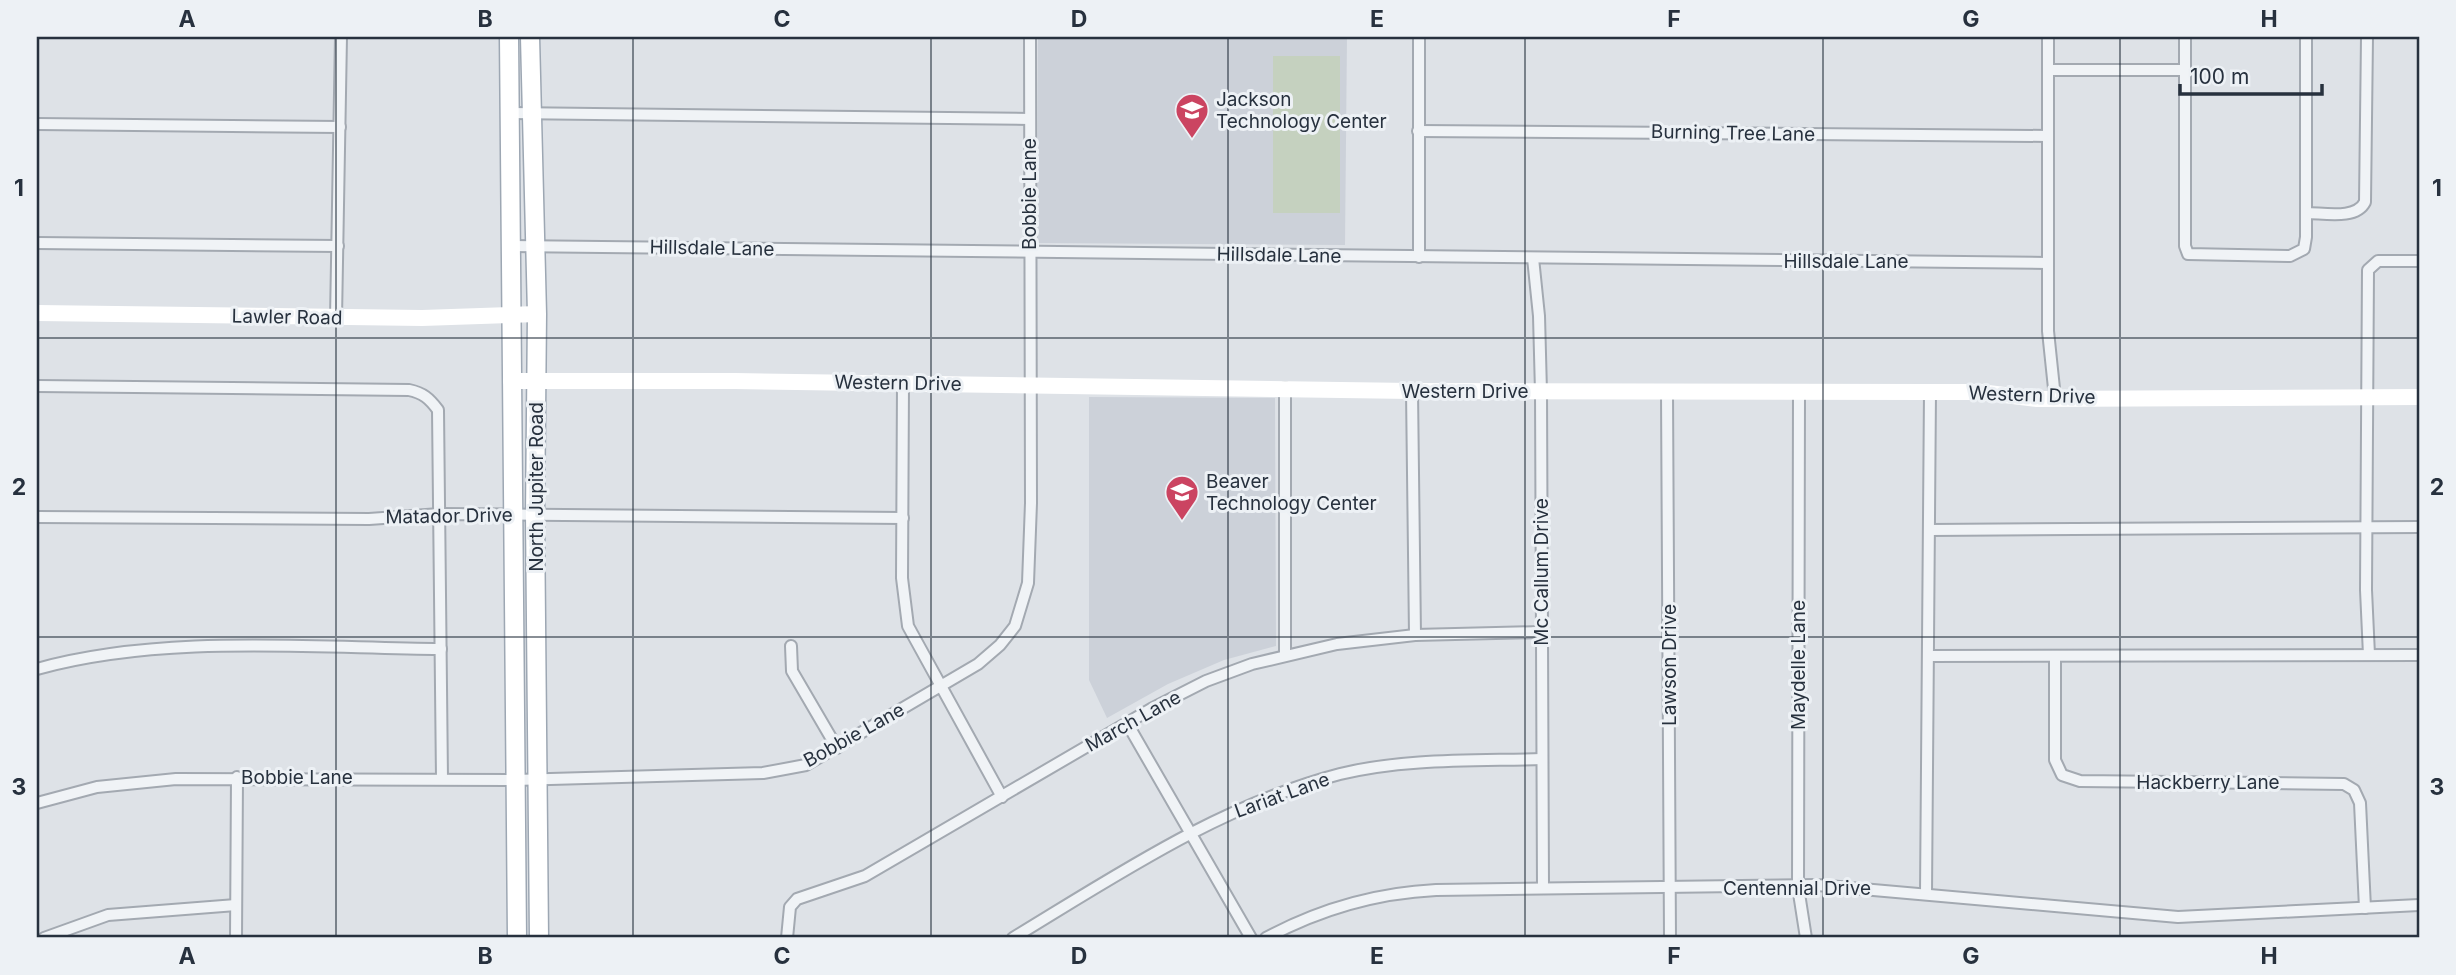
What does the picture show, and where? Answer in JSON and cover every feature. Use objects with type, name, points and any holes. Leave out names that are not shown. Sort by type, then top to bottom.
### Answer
[{"type":"main road","name":"North Jupiter Road","points":[[509,37],[517,938]]},
{"type":"main road","name":"North Jupiter Road","points":[[530,37],[537,314],[535,515],[539,938]]},
{"type":"street","points":[[336,318],[341,37]]},
{"type":"street","name":"Bobbie Lane","points":[[37,803],[97,787],[176,779],[237,777],[514,780],[763,773],[806,765],[978,664],[1000,645],[1015,626],[1025,600],[1031,503],[1030,37]]},
{"type":"street","points":[[1419,37],[1419,257]]},
{"type":"street","points":[[2048,37],[2048,331],[2055,398]]},
{"type":"street","points":[[2185,37],[2185,246],[2188,254],[2290,256],[2301,253],[2306,237],[2305,37]]},
{"type":"street","points":[[2306,213],[2354,213],[2362,209],[2365,202],[2367,37]]},
{"type":"street","points":[[2048,70],[2185,70]]},
{"type":"street","points":[[510,113],[1030,119]]},
{"type":"street","points":[[37,124],[340,127]]},
{"type":"street","name":"Burning Tree Lane","points":[[1418,131],[2048,136]]},
{"type":"street","points":[[37,243],[338,246]]},
{"type":"street","name":"Hillsdale Lane","points":[[510,246],[2048,263]]},
{"type":"street","name":"Mc Callum Drive","points":[[1533,258],[1539,316],[1541,392],[1543,887]]},
{"type":"street","points":[[2369,655],[2368,270],[2378,261],[2419,261]]},
{"type":"street","name":"Lawler Road","points":[[37,313],[336,318],[510,317],[537,314]]},
{"type":"street","name":"Western Drive","points":[[511,381],[1541,392],[1930,391],[2055,398],[2419,397]]},
{"type":"street","points":[[903,384],[902,578],[908,626],[1002,797]]},
{"type":"street","points":[[37,386],[421,392],[438,410],[442,779]]},
{"type":"street","points":[[1285,388],[1285,655]]},
{"type":"street","points":[[1412,391],[1415,635]]},
{"type":"street","points":[[1926,893],[1930,391]]},
{"type":"street","name":"Lawson Drive","points":[[1667,392],[1670,938]]},
{"type":"street","name":"Maydelle Lane","points":[[1800,392],[1798,887],[1806,938]]},
{"type":"street","name":"Matador Drive","points":[[37,516],[369,519],[440,514],[512,514],[903,518]]},
{"type":"street","points":[[1930,530],[2419,527]]},
{"type":"street","name":"March Lane","points":[[787,938],[790,907],[797,899],[865,876],[1127,723],[1206,681],[1285,655],[1337,644],[1415,635],[1541,632]]},
{"type":"street","points":[[791,646],[792,671],[837,748]]},
{"type":"street","points":[[37,669],[79,659],[171,649],[441,649]]},
{"type":"street","points":[[1929,656],[2419,654]]},
{"type":"street","name":"Hackberry Lane","points":[[2055,656],[2055,760],[2062,775],[2080,782],[2344,784],[2354,790],[2360,803],[2365,908]]},
{"type":"street","points":[[1127,723],[1251,938]]},
{"type":"street","name":"Lariat Lane","points":[[1013,938],[1191,834],[1267,797],[1343,774],[1407,764],[1542,759]]},
{"type":"street","points":[[236,938],[237,777]]},
{"type":"street","name":"Centennial Drive","points":[[1265,938],[1301,919],[1375,897],[1422,890],[1850,886],[2178,917],[2419,905]]},
{"type":"street","points":[[44,938],[108,915],[236,905]]},
{"type":"shaded area","name":"Jackson Technology Center","points":[[1038,37],[1347,37],[1345,245],[1037,243]]},
{"type":"shaded area","name":"Beaver Technology Center","points":[[1089,397],[1275,398],[1276,646],[1224,660],[1168,684],[1107,718],[1089,680]]},
{"type":"green space","points":[[1273,56],[1340,56],[1340,213],[1273,213]]},
{"type":"place","name":"Jackson Technology Center","points":[[1192,140]]},
{"type":"place","name":"Beaver Technology Center","points":[[1182,522]]}]
